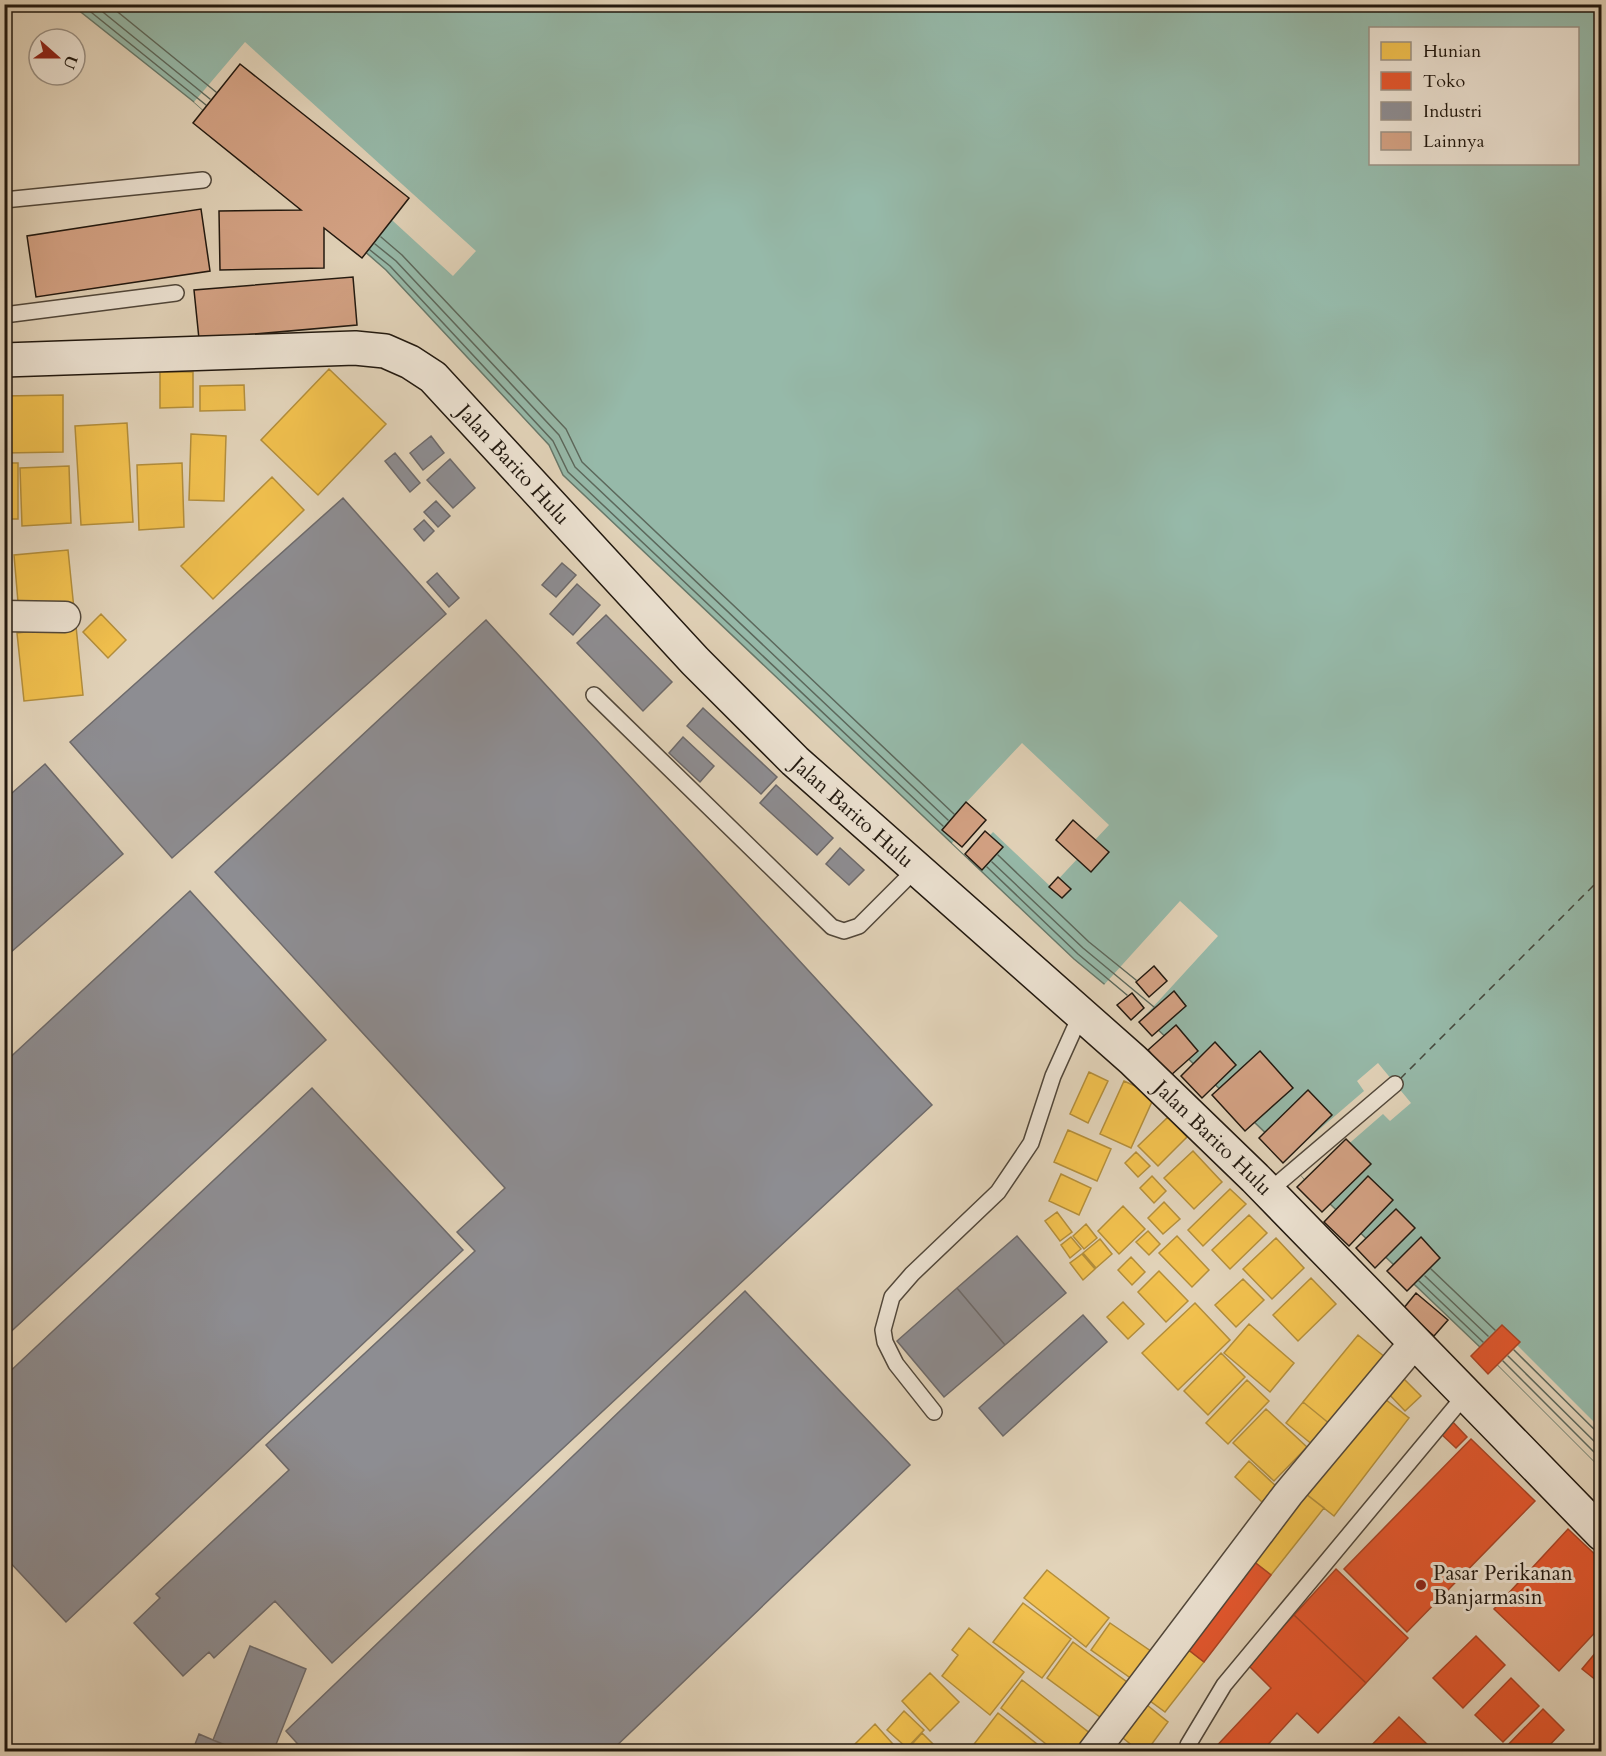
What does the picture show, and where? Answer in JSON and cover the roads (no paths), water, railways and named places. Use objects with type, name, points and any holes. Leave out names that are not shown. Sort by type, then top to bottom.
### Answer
[{"type":"street","name":"Jalan Barito Hulu","points":[[4,360],[355,348],[385,351],[410,362],[433,377],[695,660],[778,744],[1141,1068],[1268,1192],[1602,1534]]},
{"type":"street","points":[[4,616],[65,617]]},
{"type":"street","points":[[1094,1752],[1288,1494],[1415,1342]]},
{"type":"lane","points":[[4,200],[203,180]]},
{"type":"lane","points":[[4,315],[176,293]]},
{"type":"lane","points":[[594,695],[832,927],[844,931],[859,926],[916,869]]},
{"type":"lane","points":[[934,1412],[896,1364],[885,1342],[883,1330],[892,1297],[912,1274],[998,1192],[1031,1143],[1053,1076],[1081,1014]]},
{"type":"lane","points":[[1268,1192],[1395,1084]]},
{"type":"lane","points":[[1188,1752],[1188,1745],[1224,1685],[1466,1394]]},
{"type":"water","points":[[72,5],[1601,5],[1601,1468],[1482,1349],[1306,1181],[1275,1142],[1150,1022],[1074,959],[563,475],[549,445],[386,270],[194,102]]},
{"type":"place","name":"Pasar Perikanan Banjarmasin","points":[[1421,1585]]}]
